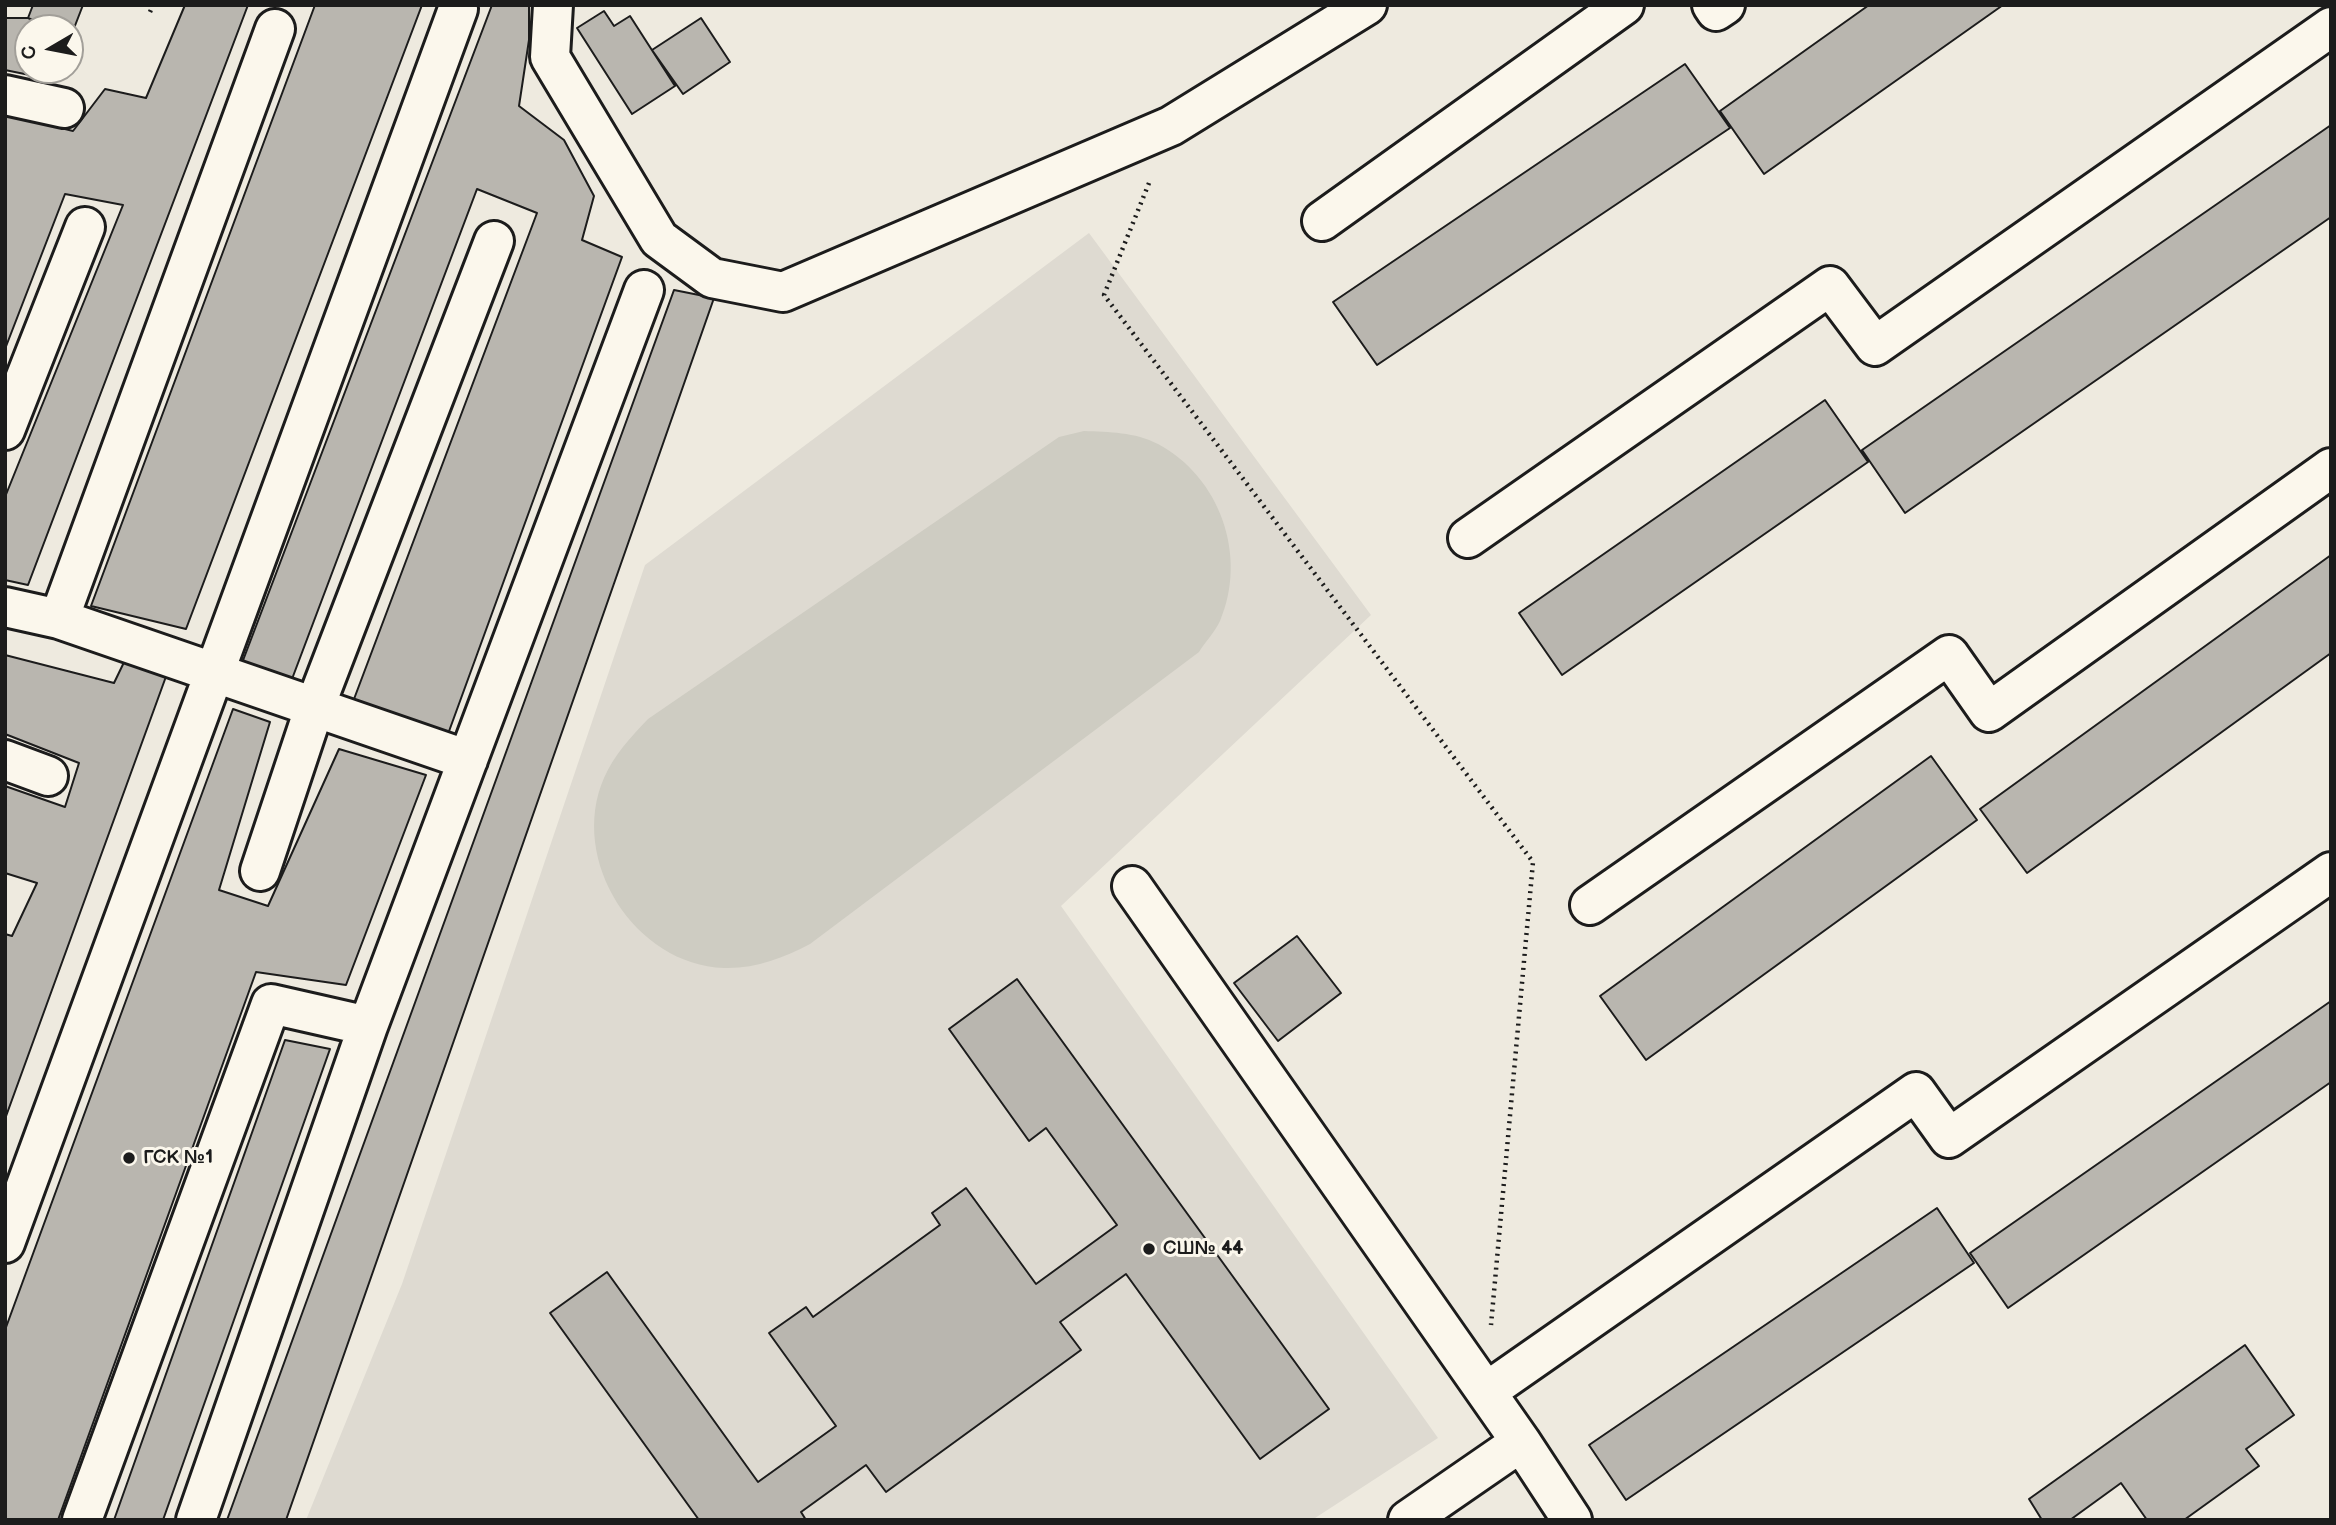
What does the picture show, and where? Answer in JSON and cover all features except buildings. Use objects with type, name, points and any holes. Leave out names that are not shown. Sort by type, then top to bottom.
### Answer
[{"type":"lane","points":[[553,5],[550,57],[659,239],[712,278],[783,292],[1171,126],[1367,5]]},
{"type":"lane","points":[[1322,221],[1624,5]]},
{"type":"lane","points":[[1712,5],[1716,11],[1725,5]]},
{"type":"lane","points":[[5,1243],[458,9]]},
{"type":"lane","points":[[1468,538],[1830,286],[1875,346],[2331,27]]},
{"type":"lane","points":[[59,619],[275,29]]},
{"type":"lane","points":[[5,95],[64,108]]},
{"type":"lane","points":[[5,430],[85,227]]},
{"type":"lane","points":[[260,871],[314,709],[494,241]]},
{"type":"lane","points":[[196,1520],[368,1026],[644,290]]},
{"type":"lane","points":[[1590,905],[1949,655],[1989,712],[2331,468]]},
{"type":"lane","points":[[5,607],[59,619],[468,760]]},
{"type":"lane","points":[[5,760],[48,776]]},
{"type":"lane","points":[[1486,1392],[1916,1092],[1949,1138],[2331,872]]},
{"type":"lane","points":[[1132,886],[1521,1442],[1572,1520]]},
{"type":"lane","points":[[82,1520],[271,1004],[368,1026]]},
{"type":"lane","points":[[1408,1520],[1521,1442]]},
{"type":"path","points":[[150,12],[153,5]]},
{"type":"path","points":[[1171,126],[1104,295],[1533,862],[1486,1392]]},
{"type":"shaded area","points":[[1089,233],[1371,615],[1061,906],[1438,1438],[1312,1520],[306,1520],[402,1284],[645,565]]},
{"type":"shaded area","points":[[1084,431],[1131,435],[1158,444],[1180,458],[1198,476],[1212,497],[1223,520],[1231,571],[1228,596],[1220,621],[1199,652],[800,949],[758,965],[724,968],[692,962],[663,949],[637,928],[617,903],[603,873],[595,842],[595,810],[604,778],[635,733],[648,719],[1059,437]]},
{"type":"place","name":"ГСК №1","points":[[129,1158]]},
{"type":"place","name":"СШ№ 44","points":[[1149,1249]]}]
